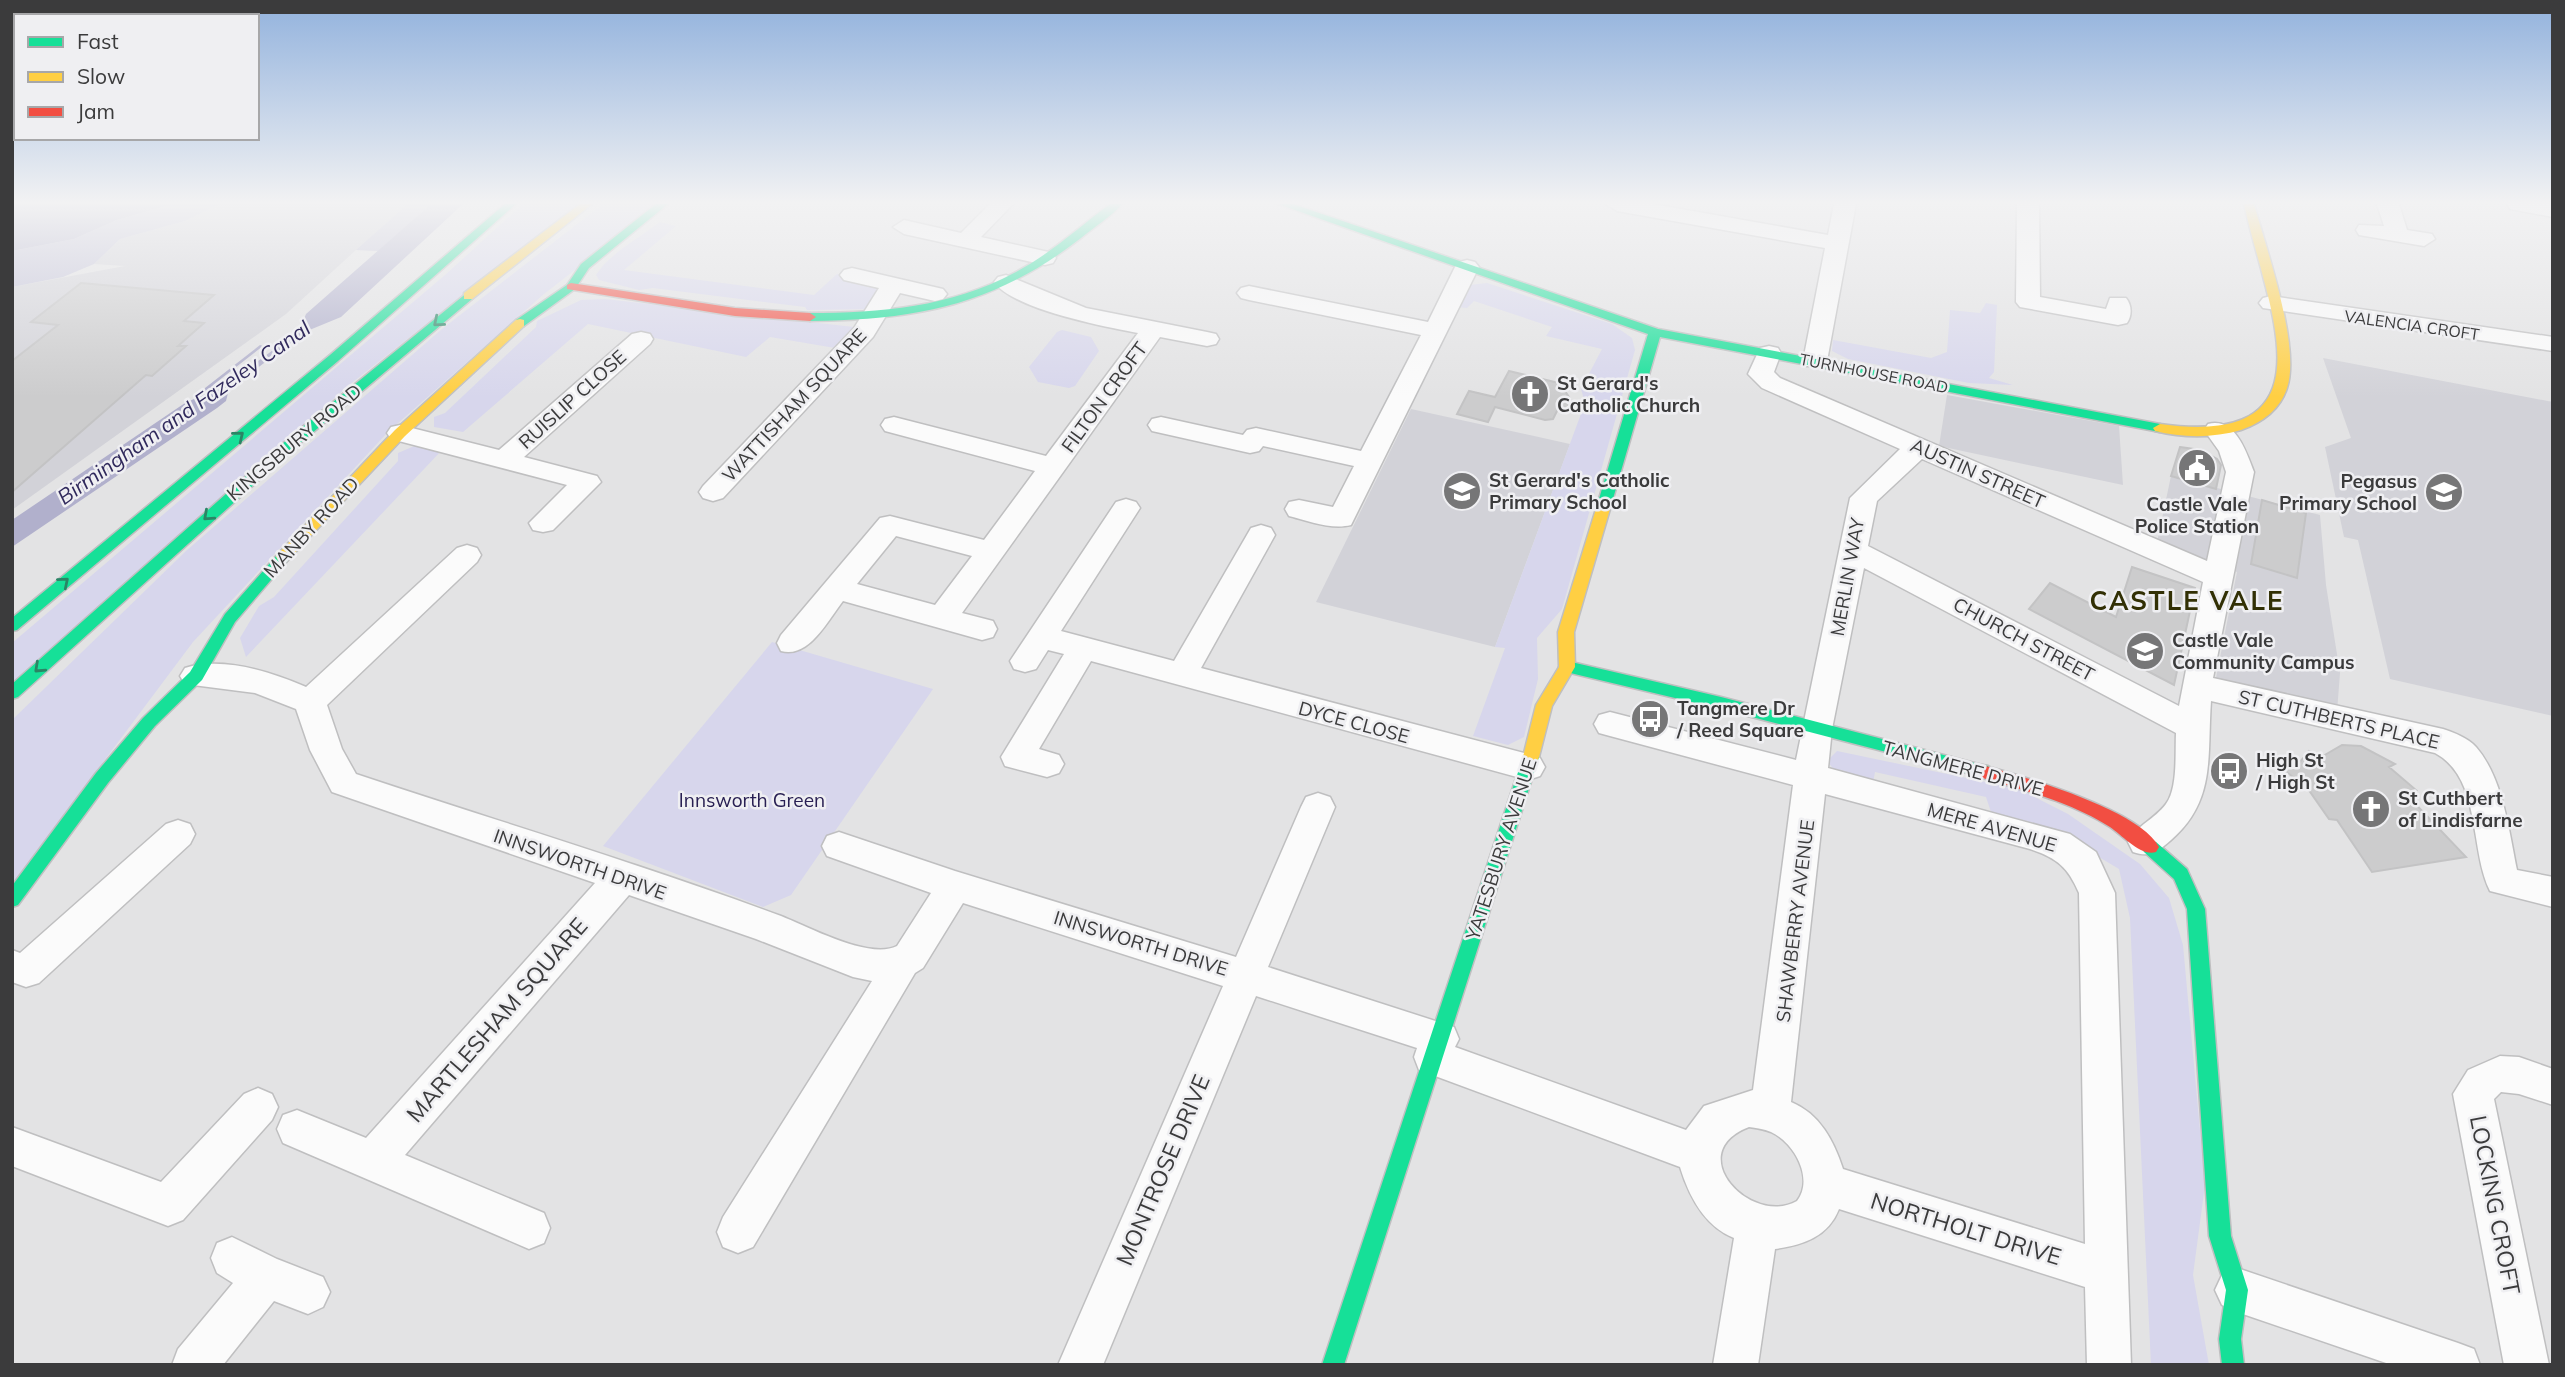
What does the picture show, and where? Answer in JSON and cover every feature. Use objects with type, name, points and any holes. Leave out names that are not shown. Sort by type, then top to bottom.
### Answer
[{"type":"main road","name":"KINGSBURY ROAD","points":[[12,626],[437,268]]},
{"type":"main road","name":"KINGSBURY ROAD","points":[[12,693],[246,482],[503,268]]},
{"type":"main road","name":"MANBY ROAD","points":[[12,900],[102,778],[149,722],[196,676],[230,618],[254,590],[400,432],[512,329],[571,287],[583,268]]},
{"type":"main road","points":[[571,287],[755,312],[874,318],[940,308],[1006,282],[1028,268]]},
{"type":"main road","name":"TURNHOUSE ROAD","points":[[1470,268],[1519,288],[1655,332],[2183,432],[2217,430],[2253,421],[2277,397],[2282,384],[2283,365],[2263,268]]},
{"type":"main road","points":[[1567,667],[1566,632],[1655,332]]},
{"type":"main road","name":"TANGMERE DRIVE","points":[[1567,667],[1721,703],[2034,785],[2102,814],[2145,842],[2181,874],[2196,909],[2220,1236],[2237,1290],[2230,1339],[2232,1365]]},
{"type":"main road","name":"YATESBURY AVENUE","points":[[1333,1365],[1528,767],[1544,705],[1567,667]]},
{"type":"street","points":[[1299,509],[1341,518],[1466,268]]},
{"type":"street","points":[[1815,361],[1832,268]]},
{"type":"street","points":[[2028,268],[2028,302],[2118,318],[2118,303]]},
{"type":"street","points":[[852,275],[892,287],[935,294]]},
{"type":"street","name":"FILTON CROFT","points":[[1006,282],[1047,305],[1207,339]]},
{"type":"street","name":"WATTISHAM SQUARE","points":[[713,492],[864,332],[892,287]]},
{"type":"street","points":[[1249,293],[1433,330]]},
{"type":"street","name":"VALENCIA CROFT","points":[[2271,303],[2553,344]]},
{"type":"street","name":"FILTON CROFT","points":[[942,618],[1154,328]]},
{"type":"street","name":"RUISLIP CLOSE","points":[[504,460],[640,339]]},
{"type":"street","name":"AUSTIN STREET","points":[[1769,353],[1761,374],[1771,383],[2217,578]]},
{"type":"street","name":"FILTON CROFT","points":[[894,425],[1054,467]]},
{"type":"street","points":[[1161,425],[1250,445],[1256,436],[1370,461]]},
{"type":"street","points":[[2145,842],[2178,814],[2188,795],[2196,686],[2240,472],[2232,450],[2217,430]]},
{"type":"street","name":"RUISLIP CLOSE","points":[[400,432],[587,482],[543,523]]},
{"type":"street","name":"MERLIN WAY","points":[[1816,729],[1855,551],[1859,510],[1864,498],[1919,447]]},
{"type":"street","name":"DYCE CLOSE","points":[[1126,509],[1033,649],[1083,648],[1528,767]]},
{"type":"street","points":[[792,643],[890,525],[991,551]]},
{"type":"street","points":[[1181,675],[1261,535]]},
{"type":"street","name":"CHURCH STREET","points":[[1855,551],[2192,727]]},
{"type":"street","points":[[196,676],[237,676],[279,686],[310,702],[467,555]]},
{"type":"street","points":[[837,589],[982,629]]},
{"type":"street","points":[[1047,764],[1017,757],[1083,648]]},
{"type":"street","name":"ST CUTHBERTS PLACE","points":[[2196,686],[2443,742],[2458,750],[2468,760],[2493,833],[2502,881],[2553,892]]},
{"type":"street","name":"INNSWORTH DRIVE","points":[[310,702],[326,750],[344,783],[767,927],[853,961],[880,966],[900,963]]},
{"type":"street","name":"MERE AVENUE","points":[[1610,724],[2058,844],[2084,862],[2097,893],[2109,1365]]},
{"type":"street","name":"SHAWBERRY AVENUE","points":[[1770,1112],[1816,729]]},
{"type":"street","name":"INNSWORTH DRIVE","points":[[1246,976],[1318,807]]},
{"type":"street","points":[[12,966],[26,971],[178,834]]},
{"type":"street","name":"INNSWORTH DRIVE","points":[[839,846],[955,886],[1246,976],[1436,1048]]},
{"type":"street","name":"MARTLESHAM SQUARE","points":[[372,1162],[622,878]]},
{"type":"street","points":[[738,1233],[894,979],[900,963],[910,957],[955,886]]},
{"type":"street","name":"MONTROSE DRIVE","points":[[1080,1365],[1246,976]]},
{"type":"street","points":[[1436,1048],[1698,1154]]},
{"type":"street","name":"LOCKING CROFT","points":[[2527,1365],[2473,1094],[2484,1078],[2500,1072],[2553,1087]]},
{"type":"street","points":[[12,1146],[168,1205],[258,1107]]},
{"type":"street","points":[[1749,1108],[1770,1112],[1796,1126],[1815,1148],[1823,1166],[1825,1184],[1821,1201],[1811,1215],[1796,1225],[1777,1228],[1757,1226],[1730,1212],[1709,1190],[1700,1172],[1698,1154],[1702,1135],[1721,1116],[1749,1108]]},
{"type":"street","points":[[297,1129],[529,1228]]},
{"type":"street","name":"NORTHOLT DRIVE","points":[[1825,1184],[2106,1272]]},
{"type":"street","points":[[1735,1365],[1757,1226]]},
{"type":"street","points":[[194,1365],[249,1268],[308,1292]]},
{"type":"street","points":[[2237,1290],[2458,1365]]},
{"type":"shaded area","points":[[12,268],[84,268],[63,277],[12,287]]},
{"type":"shaded area","points":[[113,268],[336,268],[286,314],[12,510],[12,287]]},
{"type":"shaded area","name":"Pegasus Primary School","points":[[2323,358],[2553,402],[2553,716],[2390,679],[2358,540],[2344,537],[2325,447],[2351,438]]},
{"type":"shaded area","points":[[1947,395],[2119,426],[2123,485],[1939,446]]},
{"type":"shaded area","name":"St Gerard's Catholic Primary School","points":[[1411,409],[1570,444],[1495,647],[1316,602]]},
{"type":"shaded area","points":[[2171,476],[2320,515],[2326,585],[2340,673],[2337,712],[2215,683],[2237,572],[2156,547]]},
{"type":"green space","points":[[452,268],[497,268],[348,386],[12,684],[12,643]]},
{"type":"green space","points":[[520,268],[577,268],[544,294],[388,432],[193,642],[12,884],[12,720],[186,551],[442,329]]},
{"type":"green space","points":[[601,268],[626,268],[624,270],[814,295],[837,274],[886,290],[875,309],[807,310],[805,307],[653,288],[639,290],[599,280],[596,275]]},
{"type":"green space","points":[[1487,283],[1612,324],[1632,338],[1635,350],[1562,609],[1537,638],[1538,679],[1524,737],[1508,745],[1473,736],[1505,648],[1495,647],[1585,403],[1581,389],[1602,349],[1546,336],[1552,327],[1474,301],[1467,308],[1458,307],[1470,285]]},
{"type":"green space","points":[[605,299],[854,327],[856,331],[841,349],[770,337],[746,357],[588,324],[463,432],[434,427],[434,417],[445,413],[536,327],[537,321],[581,300]]},
{"type":"green space","points":[[1986,303],[1997,305],[1994,372],[1989,378],[2013,385],[1969,383],[1848,359],[1832,351],[1833,340],[1931,358],[1947,352],[1950,310],[1980,313]]},
{"type":"green space","points":[[1062,330],[1091,337],[1099,351],[1075,386],[1069,388],[1038,382],[1029,367],[1057,332]]},
{"type":"green space","points":[[419,444],[443,449],[246,657],[240,638],[259,606],[274,597],[398,461],[398,453]]},
{"type":"green space","name":"Innsworth Green","points":[[772,642],[933,689],[791,895],[763,907],[603,846]]},
{"type":"green space","points":[[1837,751],[2019,789],[2068,814],[2140,864],[2169,898],[2183,945],[2205,1185],[2193,1275],[2209,1365],[2151,1365],[2130,918],[2119,869],[2062,835],[1992,815],[1986,797],[1875,772],[1873,783],[1836,772],[1827,761]]},
{"type":"water","name":"Birmingham and Fazeley Canal","points":[[358,268],[394,268],[341,317],[307,331],[229,389],[226,401],[217,408],[12,547],[12,520],[185,403],[203,395],[205,388],[260,345],[263,346],[213,385],[214,390],[221,388],[299,331],[306,314]]},
{"type":"building","points":[[81,283],[214,295],[184,321],[204,323],[178,346],[186,346],[152,376],[146,375],[12,492],[12,361],[58,325],[31,322]]},
{"type":"building","name":"St Gerard's Catholic Church","points":[[1509,371],[1567,385],[1565,391],[1577,409],[1558,409],[1553,419],[1545,420],[1495,407],[1488,422],[1457,414],[1469,391],[1495,397]]},
{"type":"building","name":"Castle Vale Police Station","points":[[2180,447],[2201,450],[2217,459],[2221,465],[2216,489],[2171,476]]},
{"type":"building","points":[[2262,500],[2306,513],[2297,578],[2251,564]]},
{"type":"building","name":"Castle Vale Community Campus","points":[[2132,567],[2195,588],[2174,685],[2029,609],[2050,583],[2116,617]]},
{"type":"building","name":"St Cuthbert of Lindisfarne","points":[[2342,745],[2361,746],[2395,764],[2389,767],[2416,790],[2404,792],[2466,857],[2372,872],[2337,820],[2329,819],[2308,789],[2284,770],[2300,762],[2309,751],[2323,756]]},
{"type":"traffic: fast","points":[[12,626],[334,358],[437,268]]},
{"type":"traffic: fast","points":[[520,323],[571,287],[583,268]]},
{"type":"traffic: fast","points":[[810,317],[863,316],[917,310],[994,288],[1031,268]]},
{"type":"traffic: fast","points":[[1470,268],[1655,332],[2160,428]]},
{"type":"traffic: fast","points":[[12,693],[294,441],[468,296]]},
{"type":"traffic: fast","points":[[1603,509],[1655,332]]},
{"type":"traffic: fast","points":[[12,900],[102,778],[149,722],[196,676],[230,618],[283,557]]},
{"type":"traffic: fast","points":[[1567,667],[1721,703],[1982,771]]},
{"type":"traffic: fast","points":[[1333,1365],[1531,757]]},
{"type":"traffic: fast","points":[[2150,847],[2181,874],[2196,909],[2220,1236],[2237,1290],[2230,1339],[2233,1365]]},
{"type":"traffic: slow","points":[[468,296],[504,268]]},
{"type":"traffic: slow","points":[[2160,428],[2194,431],[2230,429],[2246,424],[2273,404],[2281,388],[2282,349],[2267,268]]},
{"type":"traffic: slow","points":[[283,557],[400,433],[520,323]]},
{"type":"traffic: slow","points":[[1531,757],[1544,705],[1567,667],[1566,632],[1603,509]]},
{"type":"traffic: jam","points":[[571,287],[735,312],[810,317]]},
{"type":"traffic: jam","points":[[1982,771],[2049,791],[2092,809],[2150,847]]},
{"type":"place","name":"St Gerard's Catholic Church","points":[[1530,394]]},
{"type":"place","name":"Castle Vale Police Station","points":[[2197,468]]},
{"type":"place","name":"St Gerard's Catholic Primary School","points":[[1462,491]]},
{"type":"place","name":"Pegasus Primary School","points":[[2444,492]]},
{"type":"place","name":"Castle Vale Community Campus","points":[[2145,651]]},
{"type":"place","name":"Tangmere Dr / Reed Square","points":[[1650,719]]},
{"type":"place","name":"High St / High St","points":[[2229,771]]},
{"type":"place","name":"St Cuthbert of Lindisfarne","points":[[2371,809]]},
{"type":"district","name":"CASTLE VALE","points":[[2187,601]]}]
